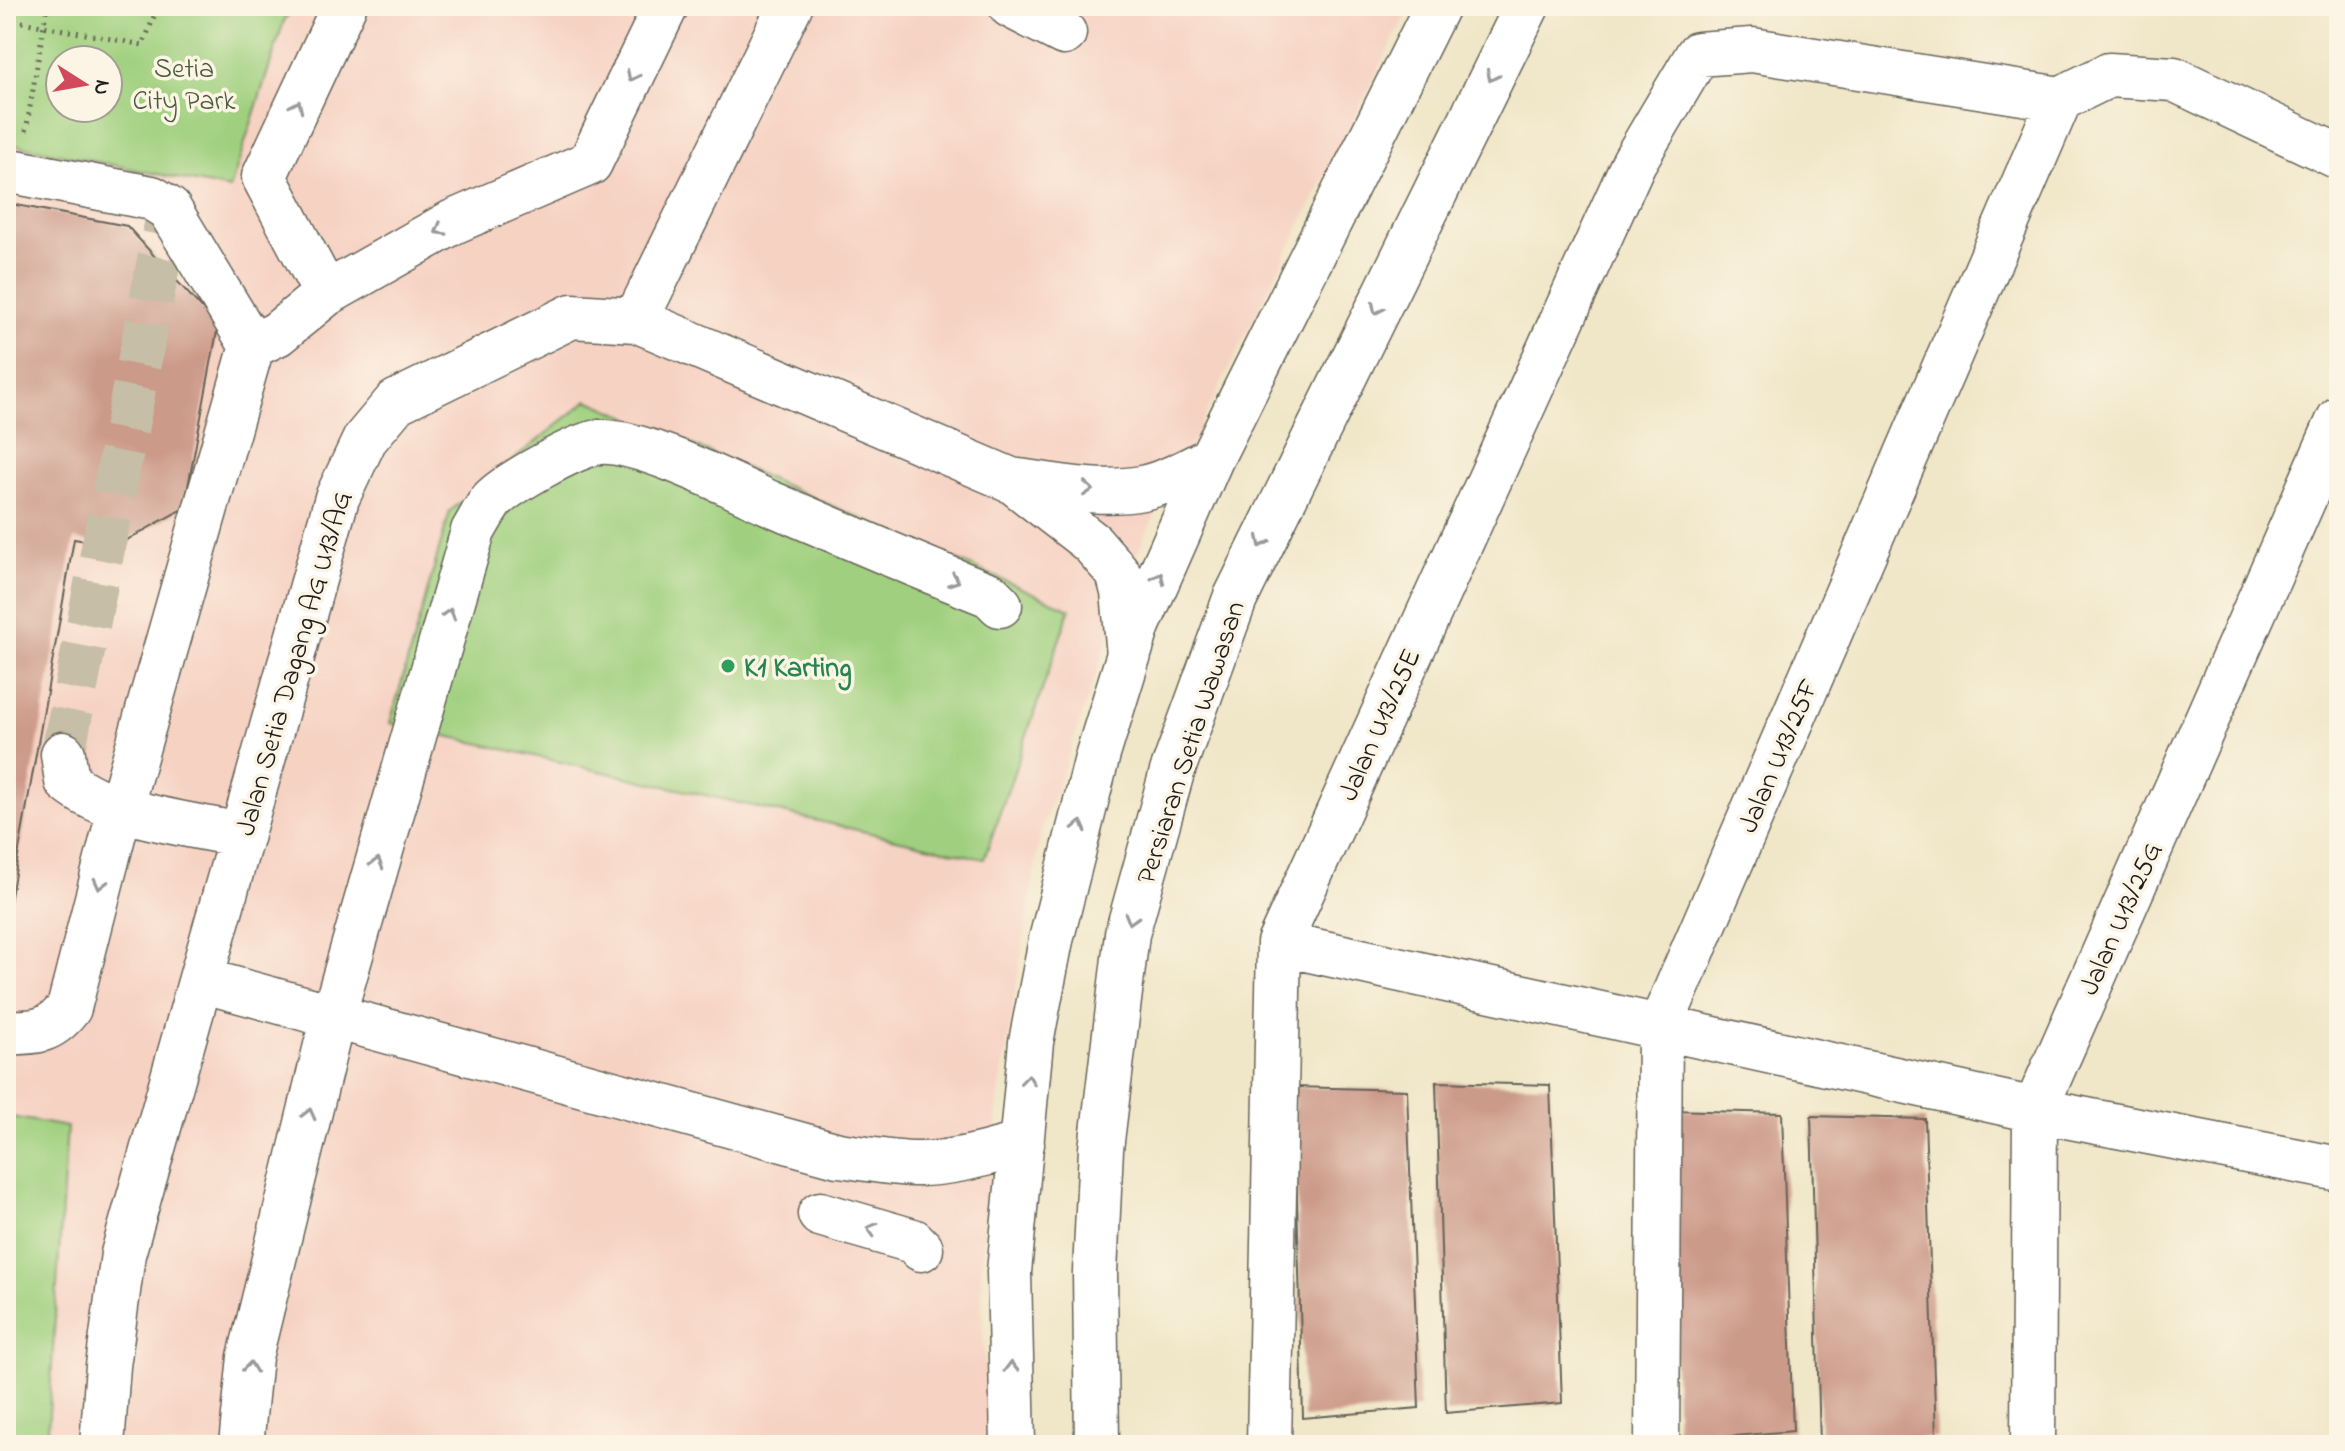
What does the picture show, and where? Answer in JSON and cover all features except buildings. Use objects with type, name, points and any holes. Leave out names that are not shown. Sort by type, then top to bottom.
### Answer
[{"type":"street","points":[[326,294],[264,177],[344,6]]},
{"type":"street","points":[[252,346],[277,334],[326,294],[453,222],[590,163],[666,6]]},
{"type":"street","points":[[636,320],[790,6]]},
{"type":"street","points":[[1013,1445],[1009,1272],[1031,1042],[1051,940],[1098,754],[1138,625],[1211,459],[1437,6]]},
{"type":"street","name":"Persiaran Setia Wawasan","points":[[1097,1445],[1095,1272],[1104,1122],[1127,934],[1172,772],[1235,599],[1527,6]]},
{"type":"street","name":"Jalan U13/25E","points":[[1269,1445],[1279,943],[1634,162],[1698,54],[1752,50],[2060,99]]},
{"type":"street","points":[[2060,99],[2109,75],[2174,79],[2339,157]]},
{"type":"street","name":"Jalan U13/25F","points":[[1657,1445],[1660,1027],[2060,99]]},
{"type":"street","points":[[6,1032],[40,1031],[58,1022],[69,1008],[120,809],[252,346],[169,209],[152,198],[13,171]]},
{"type":"street","name":"Jalan Setia Dagang AG U13/AG","points":[[102,1445],[108,1366],[123,1254],[337,498],[365,439],[396,402],[572,316],[636,320],[1011,480],[1092,543],[1118,573],[1123,592],[1129,655]]},
{"type":"street","name":"Jalan U13/25G","points":[[2033,1445],[2035,1110],[2339,419]]},
{"type":"street","points":[[241,1445],[250,1357],[333,1017],[473,531],[493,499],[517,480],[573,451],[597,442],[626,444],[701,472],[990,595],[1000,605]]},
{"type":"street","name":"Jalan Setia Dagang AG U13/AG","points":[[1011,480],[1089,489],[1143,488],[1180,475],[1211,459]]},
{"type":"street","points":[[63,754],[67,781],[76,789],[120,809],[242,835]]},
{"type":"street","points":[[1279,943],[2035,1110],[2339,1169]]},
{"type":"street","points":[[201,980],[838,1155],[915,1164],[939,1163],[1022,1144]]},
{"type":"street","points":[[820,1214],[913,1241],[921,1249]]},
{"type":"path","points":[[13,171],[47,6]]},
{"type":"path","points":[[6,19],[143,45],[158,6]]},
{"type":"shaded area","points":[[6,6],[1410,6],[1142,542],[1040,836],[998,1101],[981,1275],[987,1445],[6,1445]]},
{"type":"green space","name":"Setia City Park","points":[[6,6],[293,6],[284,21],[230,189],[6,143]]},
{"type":"green space","name":"K1 Karting","points":[[588,400],[1070,609],[984,859],[390,723],[450,511]]},
{"type":"green space","points":[[6,1116],[67,1127],[47,1445],[6,1445]]},
{"type":"tunnel","points":[[63,754],[169,209]]},
{"type":"place","name":"K1 Karting","points":[[728,666]]}]
